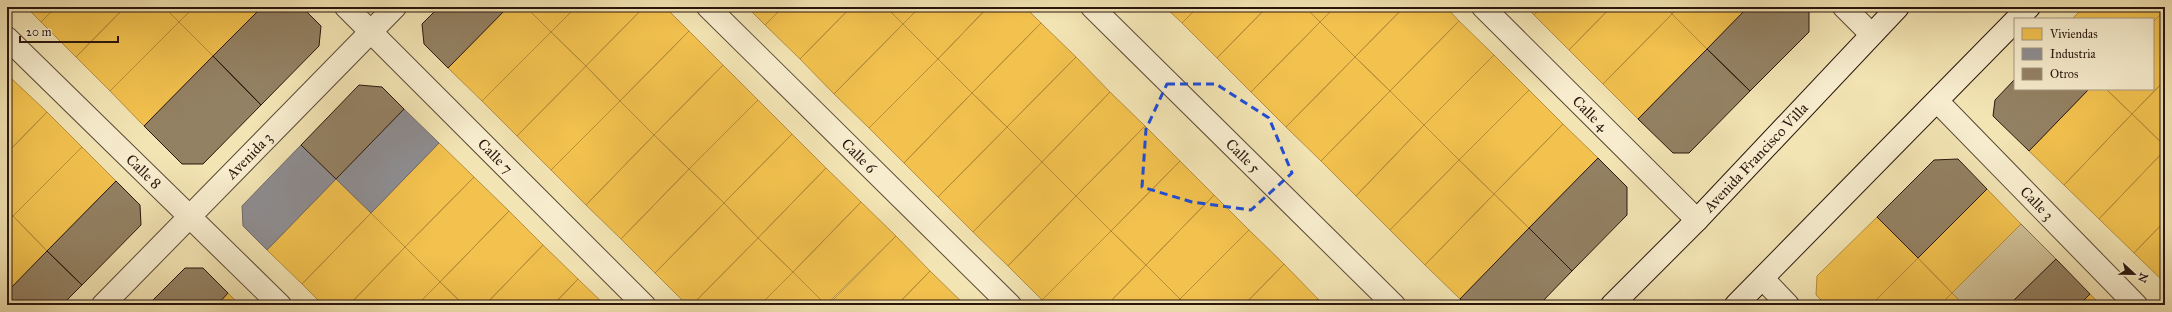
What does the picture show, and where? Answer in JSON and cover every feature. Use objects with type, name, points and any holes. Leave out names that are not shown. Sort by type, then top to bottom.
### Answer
[{"type":"street","name":"Calle 7","points":[[346,7],[644,305]]},
{"type":"street","name":"Avenida 3","points":[[103,305],[395,7]]},
{"type":"street","name":"Calle 6","points":[[708,7],[1010,305]]},
{"type":"street","name":"Calle 5","points":[[1092,7],[1394,305]]},
{"type":"street","name":"Calle 4","points":[[1483,7],[1697,220]]},
{"type":"street","points":[[1844,7],[1871,34]]},
{"type":"street","name":"Avenida Francisco Villa","points":[[1612,305],[1697,220],[1898,7]]},
{"type":"street","points":[[2018,18],[2029,7]]},
{"type":"street","points":[[1736,305],[2014,22]]},
{"type":"street","name":"Calle 8","points":[[7,38],[280,305]]},
{"type":"street","name":"Calle 3","points":[[1937,101],[2136,305]]},
{"type":"street","points":[[1763,279],[1788,305]]},
{"type":"highlighted area","points":[[1167,84],[1216,84],[1269,118],[1292,173],[1251,210],[1192,202],[1142,187],[1146,129]]},
{"type":"shaded area","points":[[2021,224],[2056,259],[2009,305],[1964,305],[1952,293]]},
{"type":"building: Viviendas","points":[[26,7],[56,7],[41,22]]},
{"type":"building: Viviendas","points":[[56,7],[125,7],[76,57],[41,22]]},
{"type":"building: Viviendas","points":[[125,7],[164,7],[179,22],[110,91],[76,57]]},
{"type":"building: Viviendas","points":[[164,7],[194,7],[179,22]]},
{"type":"building: Viviendas","points":[[194,7],[262,7],[213,56],[179,22]]},
{"type":"building: Viviendas","points":[[508,7],[526,7],[551,32],[482,101],[448,68]]},
{"type":"building: Viviendas","points":[[526,7],[576,7],[551,32]]},
{"type":"building: Viviendas","points":[[576,7],[644,7],[586,66],[551,32]]},
{"type":"building: Viviendas","points":[[644,7],[665,7],[689,31],[620,101],[586,66]]},
{"type":"building: Viviendas","points":[[747,7],[783,7],[765,25]]},
{"type":"building: Viviendas","points":[[783,7],[851,7],[800,59],[765,25]]},
{"type":"building: Viviendas","points":[[851,7],[886,7],[903,24],[834,94],[800,59]]},
{"type":"building: Viviendas","points":[[886,7],[920,7],[903,24]]},
{"type":"building: Viviendas","points":[[920,7],[988,7],[938,59],[903,24]]},
{"type":"building: Viviendas","points":[[988,7],[1025,7],[1041,23],[972,93],[938,59]]},
{"type":"building: Viviendas","points":[[1165,7],[1198,7],[1182,23]]},
{"type":"building: Viviendas","points":[[1198,7],[1267,7],[1217,58],[1182,23]]},
{"type":"building: Viviendas","points":[[1267,7],[1305,7],[1320,22],[1251,92],[1217,58]]},
{"type":"building: Viviendas","points":[[1305,7],[1335,7],[1320,22]]},
{"type":"building: Viviendas","points":[[1335,7],[1404,7],[1355,57],[1320,22]]},
{"type":"building: Viviendas","points":[[1404,7],[1446,7],[1459,21],[1390,91],[1355,57]]},
{"type":"building: Viviendas","points":[[1526,7],[1542,7],[1534,15]]},
{"type":"building: Viviendas","points":[[1542,7],[1611,7],[1569,50],[1534,15]]},
{"type":"building: Viviendas","points":[[1611,7],[1665,7],[1672,14],[1603,84],[1569,50]]},
{"type":"building: Viviendas","points":[[1665,7],[1679,7],[1672,14]]},
{"type":"building: Viviendas","points":[[1679,7],[1748,7],[1707,49],[1672,14]]},
{"type":"building: Viviendas","points":[[2084,7],[2162,7],[2165,10],[2154,21],[2154,18],[2073,18]]},
{"type":"building: Viviendas","points":[[2165,10],[2165,80],[2132,114],[2107,90],[2154,90],[2154,21]]},
{"type":"building: Viviendas","points":[[1672,14],[1707,49],[1638,119],[1603,84]]},
{"type":"building: Viviendas","points":[[1459,21],[1494,55],[1424,125],[1390,91]]},
{"type":"building: Viviendas","points":[[179,22],[213,56],[144,126],[110,91]]},
{"type":"building: Viviendas","points":[[1320,22],[1355,57],[1286,127],[1251,92]]},
{"type":"building: Viviendas","points":[[1041,23],[1076,57],[1007,127],[972,93]]},
{"type":"building: Viviendas","points":[[903,24],[938,59],[869,128],[834,94]]},
{"type":"building: Viviendas","points":[[689,31],[723,65],[654,135],[620,101]]},
{"type":"building: Viviendas","points":[[551,32],[586,66],[517,136],[482,101]]},
{"type":"building: Viviendas","points":[[1494,55],[1529,90],[1459,160],[1424,125]]},
{"type":"building: Viviendas","points":[[1076,57],[1110,92],[1042,162],[1007,127]]},
{"type":"building: Viviendas","points":[[1355,57],[1390,91],[1321,161],[1286,127]]},
{"type":"building: Viviendas","points":[[938,59],[972,93],[904,163],[869,128]]},
{"type":"building: Viviendas","points":[[723,65],[758,100],[689,169],[654,135]]},
{"type":"building: Viviendas","points":[[586,66],[620,101],[551,170],[517,136]]},
{"type":"building: Viviendas","points":[[7,73],[12,79],[7,84]]},
{"type":"building: Viviendas","points":[[12,79],[47,112],[7,153],[7,84]]},
{"type":"building: Viviendas","points":[[2165,80],[2165,146],[2132,114]]},
{"type":"building: Viviendas","points":[[1529,90],[1563,124],[1494,194],[1459,160]]},
{"type":"building: Viviendas","points":[[2088,90],[2107,90],[2132,114],[2064,185],[2029,151]]},
{"type":"building: Viviendas","points":[[1390,91],[1424,125],[1356,196],[1321,161]]},
{"type":"building: Viviendas","points":[[1110,92],[1145,126],[1076,196],[1042,162]]},
{"type":"building: Viviendas","points":[[972,93],[1007,127],[938,197],[904,163]]},
{"type":"building: Viviendas","points":[[758,100],[792,134],[724,203],[689,169]]},
{"type":"building: Viviendas","points":[[620,101],[654,135],[586,205],[551,170]]},
{"type":"building: Viviendas","points":[[47,112],[82,147],[13,216],[7,211],[7,153]]},
{"type":"building: Viviendas","points":[[2132,114],[2165,146],[2165,150],[2099,219],[2064,185]]},
{"type":"building: Viviendas","points":[[1563,124],[1598,158],[1529,228],[1494,194]]},
{"type":"building: Viviendas","points":[[1424,125],[1459,160],[1390,230],[1356,196]]},
{"type":"building: Viviendas","points":[[1145,126],[1180,161],[1111,231],[1076,196]]},
{"type":"building: Viviendas","points":[[1007,127],[1042,162],[973,232],[938,197]]},
{"type":"building: Viviendas","points":[[792,134],[826,168],[758,238],[724,203]]},
{"type":"building: Viviendas","points":[[654,135],[689,169],[621,239],[586,205]]},
{"type":"building: Viviendas","points":[[439,143],[474,177],[405,247],[371,213]]},
{"type":"building: Viviendas","points":[[82,147],[116,181],[47,251],[13,216]]},
{"type":"building: Viviendas","points":[[2165,150],[2165,221],[2134,253],[2099,219]]},
{"type":"building: Viviendas","points":[[1459,160],[1494,194],[1425,265],[1390,230]]},
{"type":"building: Viviendas","points":[[1180,161],[1214,195],[1146,265],[1111,231]]},
{"type":"building: Viviendas","points":[[1042,162],[1076,196],[1008,266],[973,232]]},
{"type":"building: Viviendas","points":[[826,168],[861,202],[793,272],[758,238]]},
{"type":"building: Viviendas","points":[[689,169],[724,203],[655,273],[621,239]]},
{"type":"building: Viviendas","points":[[474,177],[509,211],[440,282],[405,247]]},
{"type":"building: Viviendas","points":[[336,179],[371,213],[302,284],[267,250]]},
{"type":"building: Viviendas","points":[[1987,189],[2021,224],[1952,293],[1918,258]]},
{"type":"building: Viviendas","points":[[1494,194],[1529,228],[1460,299],[1425,265]]},
{"type":"building: Viviendas","points":[[1214,195],[1249,230],[1180,299],[1146,265]]},
{"type":"building: Viviendas","points":[[1076,196],[1111,231],[1042,300],[1008,266]]},
{"type":"building: Viviendas","points":[[861,202],[896,236],[826,305],[793,272]]},
{"type":"building: Viviendas","points":[[724,203],[758,238],[692,305],[687,305],[655,273]]},
{"type":"building: Viviendas","points":[[7,211],[13,216],[7,222]]},
{"type":"building: Viviendas","points":[[509,211],[543,245],[485,305],[464,305],[440,282]]},
{"type":"building: Viviendas","points":[[371,213],[405,247],[349,305],[323,305],[302,284]]},
{"type":"building: Viviendas","points":[[13,216],[47,251],[7,292],[7,222]]},
{"type":"building: Viviendas","points":[[1877,217],[1918,258],[1871,305],[1826,305],[1816,295],[1817,276]]},
{"type":"building: Viviendas","points":[[2165,221],[2165,283],[2134,253]]},
{"type":"building: Viviendas","points":[[1249,230],[1284,264],[1244,305],[1186,305],[1180,299]]},
{"type":"building: Viviendas","points":[[1111,231],[1146,265],[1107,305],[1047,305],[1042,300]]},
{"type":"building: Viviendas","points":[[896,236],[930,271],[897,305],[828,305]]},
{"type":"building: Viviendas","points":[[758,238],[793,272],[760,305],[692,305]]},
{"type":"building: Viviendas","points":[[543,245],[578,279],[553,305],[485,305]]},
{"type":"building: Viviendas","points":[[405,247],[440,282],[417,305],[349,305]]},
{"type":"building: Viviendas","points":[[1918,258],[1952,293],[1940,305],[1871,305]]},
{"type":"building: Viviendas","points":[[1284,264],[1318,299],[1312,305],[1244,305]]},
{"type":"building: Viviendas","points":[[1146,265],[1180,299],[1175,305],[1107,305]]},
{"type":"building: Viviendas","points":[[930,271],[965,305],[897,305]]},
{"type":"building: Viviendas","points":[[793,272],[826,305],[760,305]]},
{"type":"building: Viviendas","points":[[578,279],[605,305],[553,305]]},
{"type":"building: Viviendas","points":[[440,282],[464,305],[417,305]]},
{"type":"building: Viviendas","points":[[228,293],[240,305],[217,305]]},
{"type":"building: Viviendas","points":[[1952,293],[1964,305],[1940,305]]},
{"type":"building: Viviendas","points":[[2090,294],[2101,305],[2079,305]]},
{"type":"building: Viviendas","points":[[1180,299],[1186,305],[1175,305]]},
{"type":"building: Viviendas","points":[[1318,299],[1325,305],[1312,305]]},
{"type":"building: Industria","points":[[404,109],[439,143],[371,213],[336,179]]},
{"type":"building: Industria","points":[[301,145],[336,179],[267,250],[243,226],[242,206]]},
{"type":"building: Otros","points":[[262,7],[302,7],[321,26],[319,46],[261,105],[213,56]]},
{"type":"building: Otros","points":[[439,7],[508,7],[448,68],[424,44],[422,24]]},
{"type":"building: Otros","points":[[1748,7],[1804,7],[1809,12],[1809,32],[1750,91],[1707,49]]},
{"type":"building: Otros","points":[[1707,49],[1750,91],[1689,153],[1673,153],[1638,119]]},
{"type":"building: Otros","points":[[213,56],[261,105],[203,164],[182,164],[144,126]]},
{"type":"building: Otros","points":[[2014,80],[2014,90],[2088,90],[2029,151],[1993,116],[1995,100]]},
{"type":"building: Otros","points":[[359,85],[382,87],[404,109],[336,179],[301,145]]},
{"type":"building: Otros","points":[[1598,158],[1627,187],[1627,215],[1572,271],[1529,228]]},
{"type":"building: Otros","points":[[1958,159],[1987,189],[1918,258],[1877,217],[1934,160]]},
{"type":"building: Otros","points":[[116,181],[140,205],[141,225],[82,285],[47,251]]},
{"type":"building: Otros","points":[[1529,228],[1572,271],[1539,305],[1466,305],[1460,299]]},
{"type":"building: Otros","points":[[47,251],[82,285],[62,305],[7,305],[7,292]]},
{"type":"building: Otros","points":[[2056,259],[2090,294],[2079,305],[2009,305]]},
{"type":"building: Otros","points":[[185,268],[203,268],[228,293],[217,305],[148,305]]}]
